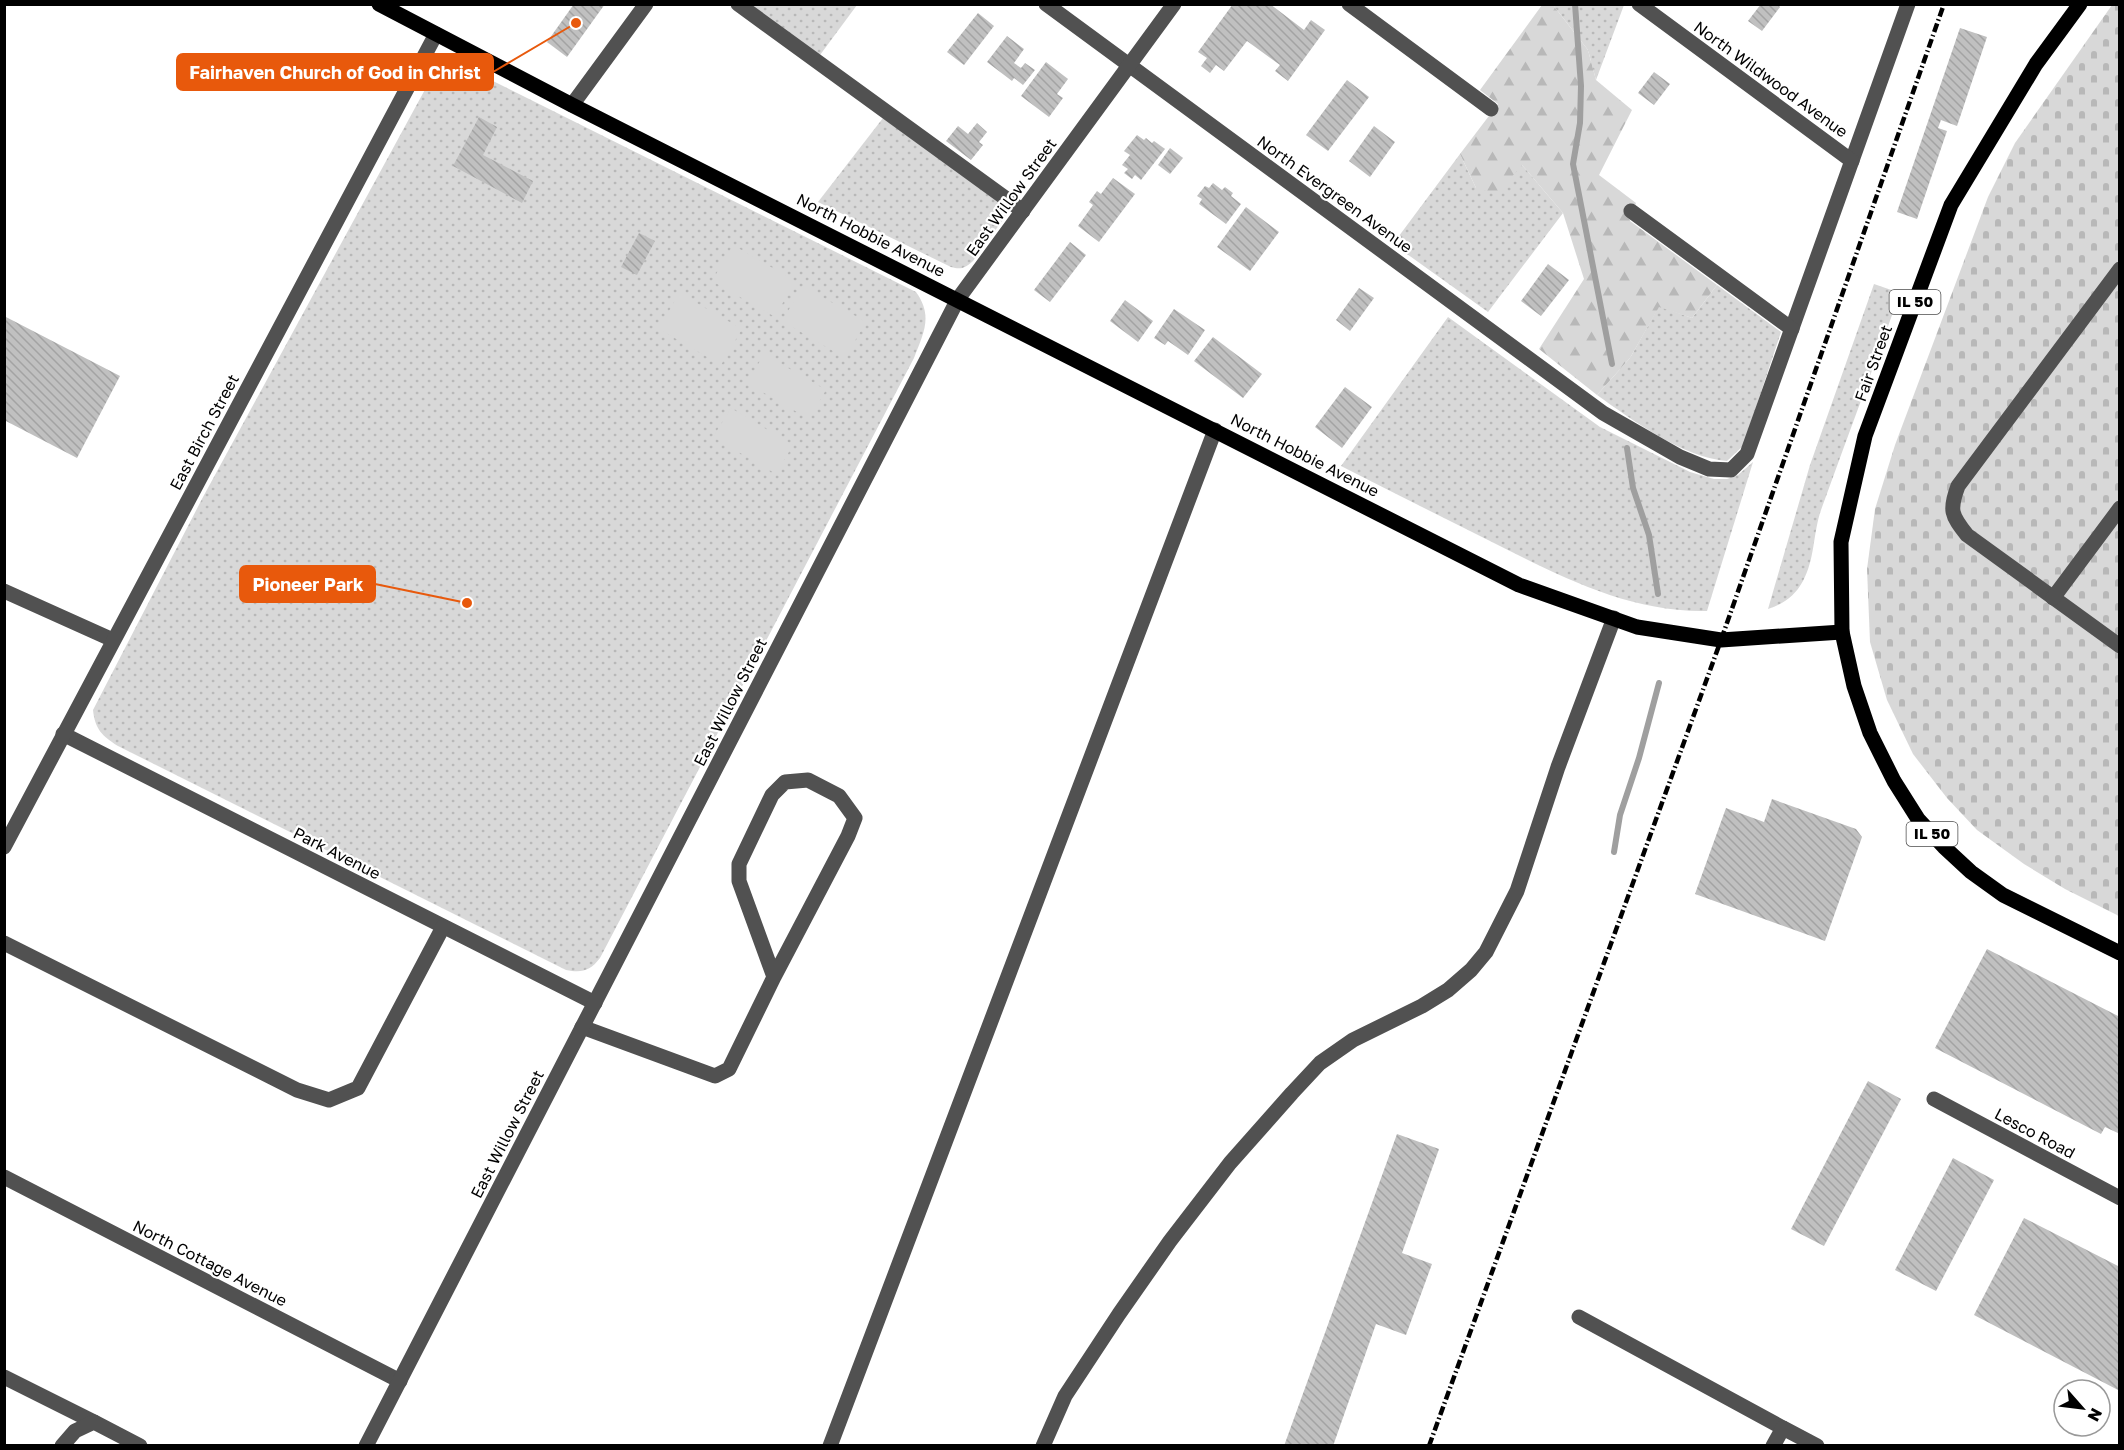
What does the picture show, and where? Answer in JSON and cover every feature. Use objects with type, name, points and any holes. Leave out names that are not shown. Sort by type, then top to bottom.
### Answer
[{"type":"main road","name":"North Hobbie Avenue","points":[[379,4],[572,105],[1519,585],[1637,627],[1721,640],[1842,632]]},
{"type":"main road","name":"Fair Street","points":[[1842,632],[1841,542],[1865,436],[1951,205],[2036,64],[2080,4]]},
{"type":"main road","name":"IL 50","points":[[1842,632],[1854,687],[1870,733],[1894,781],[1918,819],[1971,873],[2003,895],[2120,953]]},
{"type":"street","points":[[572,105],[646,4]]},
{"type":"street","points":[[738,4],[1023,211]]},
{"type":"street","name":"North Evergreen Avenue","points":[[1046,4],[1603,413],[1680,457],[1709,469],[1731,470],[1747,454],[1792,329]]},
{"type":"street","name":"East Willow Street","points":[[366,1446],[958,299],[1174,4]]},
{"type":"street","points":[[1348,4],[1491,109]]},
{"type":"street","name":"North Wildwood Avenue","points":[[1639,4],[1852,161]]},
{"type":"street","points":[[1631,211],[1792,329],[1908,4]]},
{"type":"street","name":"East Birch Street","points":[[4,847],[436,34]]},
{"type":"street","points":[[2120,269],[1958,486],[1952,503],[1953,518],[1967,535],[2120,646]]},
{"type":"street","points":[[830,1446],[1215,430]]},
{"type":"street","points":[[2053,597],[2120,508]]},
{"type":"street","points":[[4,591],[113,640]]},
{"type":"street","points":[[1043,1446],[1065,1396],[1170,1241],[1230,1163],[1292,1093],[1320,1063],[1353,1040],[1422,1006],[1448,990],[1471,970],[1486,952],[1516,891],[1558,767],[1614,618]]},
{"type":"street","name":"Park Avenue","points":[[63,734],[595,1004]]},
{"type":"street","points":[[582,1028],[715,1076],[729,1069],[848,836],[855,818],[839,796],[808,780],[785,783],[772,795],[739,864],[739,881],[774,977]]},
{"type":"street","points":[[4,943],[297,1090],[329,1100],[358,1088],[443,927]]},
{"type":"street","name":"Lesco Road","points":[[1934,1099],[2120,1198]]},
{"type":"street","name":"North Cottage Avenue","points":[[4,1177],[400,1381]]},
{"type":"street","points":[[1579,1317],[1816,1446]]},
{"type":"street","points":[[4,1377],[140,1446]]},
{"type":"street","points":[[63,1446],[75,1431],[94,1422]]},
{"type":"street","points":[[1773,1446],[1783,1428]]},
{"type":"green space","points":[[750,5],[857,5],[820,55]]},
{"type":"green space","points":[[1542,5],[1553,5],[1588,50],[1596,80],[1632,110],[1599,175],[1636,203],[1630,221],[1717,285],[1692,318],[1659,307],[1630,358],[1597,395],[1539,349],[1584,279],[1563,213],[1522,165],[1497,194],[1476,188],[1460,154],[1498,104],[1480,90]]},
{"type":"green space","points":[[1553,5],[1624,5],[1596,80],[1588,50]]},
{"type":"green space","points":[[2112,5],[2119,5],[2119,916],[2065,889],[2024,864],[1977,830],[1947,798],[1913,754],[1887,700],[1870,642],[1867,569],[1875,509],[1895,445],[1988,197],[2015,143]]},
{"type":"green space","points":[[451,60],[916,292],[924,309],[924,332],[914,358],[600,958],[593,966],[581,971],[566,970],[118,746],[100,731],[93,710],[203,497],[440,62]]},
{"type":"green space","points":[[883,118],[1010,210],[973,261],[965,267],[951,267],[818,202]]},
{"type":"green space","points":[[1460,154],[1476,188],[1522,165],[1563,213],[1488,312],[1393,244]]},
{"type":"green space","points":[[733,245],[795,281],[775,317],[712,281]]},
{"type":"green space","points":[[1874,284],[1900,293],[1821,510],[1807,573],[1792,595],[1779,605],[1768,609],[1810,465]]},
{"type":"green space","points":[[1717,285],[1781,332],[1743,446],[1727,461],[1693,453],[1676,445],[1642,426],[1597,395],[1630,358],[1659,306],[1692,318]]},
{"type":"green space","points":[[803,286],[866,322],[845,358],[782,321]]},
{"type":"green space","points":[[679,293],[742,329],[721,365],[659,329]]},
{"type":"green space","points":[[1448,317],[1600,427],[1690,472],[1714,479],[1727,479],[1738,475],[1753,462],[1707,611],[1677,610],[1648,605],[1591,588],[1537,564],[1341,466]]},
{"type":"green space","points":[[764,354],[826,390],[809,419],[747,383]]},
{"type":"green space","points":[[731,408],[793,445],[776,474],[713,437]]},
{"type":"building","points":[[574,4],[605,4],[567,57],[547,42]]},
{"type":"building","points":[[1233,4],[1270,4],[1304,30],[1311,20],[1325,30],[1288,81],[1275,71],[1280,65],[1247,41],[1224,71],[1216,65],[1210,73],[1201,66],[1207,58],[1198,52]]},
{"type":"building","points":[[1761,4],[1777,4],[1780,7],[1762,31],[1748,21]]},
{"type":"building","points":[[978,13],[994,26],[964,65],[947,52]]},
{"type":"building","points":[[1960,28],[1987,37],[1957,126],[1941,120],[1938,128],[1947,131],[1917,219],[1897,212]]},
{"type":"building","points":[[1007,36],[1024,49],[1014,63],[1021,68],[1025,63],[1035,70],[1023,85],[1014,78],[1012,81],[987,62]]},
{"type":"building","points":[[1046,62],[1068,79],[1057,94],[1063,98],[1049,117],[1021,96]]},
{"type":"building","points":[[1654,72],[1670,84],[1654,105],[1638,93]]},
{"type":"building","points":[[1347,80],[1369,97],[1328,151],[1306,135]]},
{"type":"building","points":[[479,117],[497,127],[483,155],[533,181],[522,203],[453,166]]},
{"type":"building","points":[[977,123],[987,132],[979,142],[983,145],[971,160],[946,141],[958,126],[968,134]]},
{"type":"building","points":[[1374,126],[1395,142],[1370,177],[1349,161]]},
{"type":"building","points":[[1137,135],[1152,143],[1154,141],[1165,149],[1141,180],[1135,175],[1132,179],[1124,173],[1128,169],[1122,165],[1130,155],[1124,151]]},
{"type":"building","points":[[1170,148],[1183,158],[1170,174],[1158,165]]},
{"type":"building","points":[[1113,178],[1135,194],[1099,242],[1078,226],[1093,205],[1089,202],[1097,191],[1101,194]]},
{"type":"building","points":[[1213,183],[1222,190],[1225,187],[1233,193],[1231,196],[1241,204],[1226,224],[1199,204],[1202,199],[1197,196],[1205,186],[1209,188]]},
{"type":"building","points":[[1246,207],[1279,232],[1250,271],[1217,247]]},
{"type":"building","points":[[639,233],[655,241],[637,275],[621,267]]},
{"type":"building","points":[[1070,242],[1086,255],[1050,302],[1034,290]]},
{"type":"building","points":[[1548,264],[1569,280],[1541,316],[1521,301]]},
{"type":"building","points":[[1359,288],[1374,298],[1350,331],[1336,320]]},
{"type":"building","points":[[1125,300],[1153,321],[1138,342],[1110,321]]},
{"type":"building","points":[[1174,309],[1205,330],[1188,355],[1168,341],[1165,345],[1154,338]]},
{"type":"building","points":[[4,316],[120,376],[77,458],[4,420]]},
{"type":"building","points":[[1213,337],[1262,374],[1243,398],[1194,361]]},
{"type":"building","points":[[1345,387],[1372,407],[1342,448],[1315,427]]},
{"type":"building","points":[[1772,799],[1856,829],[1862,837],[1825,941],[1695,894],[1726,808],[1764,822]]},
{"type":"building","points":[[1987,949],[2120,1017],[2120,1134],[2105,1127],[2101,1134],[1935,1048]]},
{"type":"building","points":[[1868,1081],[1901,1099],[1824,1246],[1791,1229]]},
{"type":"building","points":[[1397,1134],[1439,1149],[1402,1253],[1432,1264],[1406,1335],[1376,1324],[1333,1446],[1284,1446]]},
{"type":"building","points":[[1953,1158],[1994,1180],[1936,1291],[1895,1270]]},
{"type":"building","points":[[2024,1218],[2120,1267],[2120,1391],[2112,1387],[2112,1378],[2095,1378],[1974,1315]]},
{"type":"waterway","points":[[1575,4],[1581,86],[1580,123],[1573,164],[1612,364]]},
{"type":"waterway","points":[[1627,448],[1633,488],[1649,535],[1658,594]]},
{"type":"waterway","points":[[1614,852],[1620,815],[1639,758],[1659,683]]},
{"type":"railway","points":[[1429,1446],[1721,640],[1944,4]]},
{"type":"place","name":"Fairhaven Church of God in Christ","points":[[576,23]]},
{"type":"place","name":"Pioneer Park","points":[[467,603]]}]
